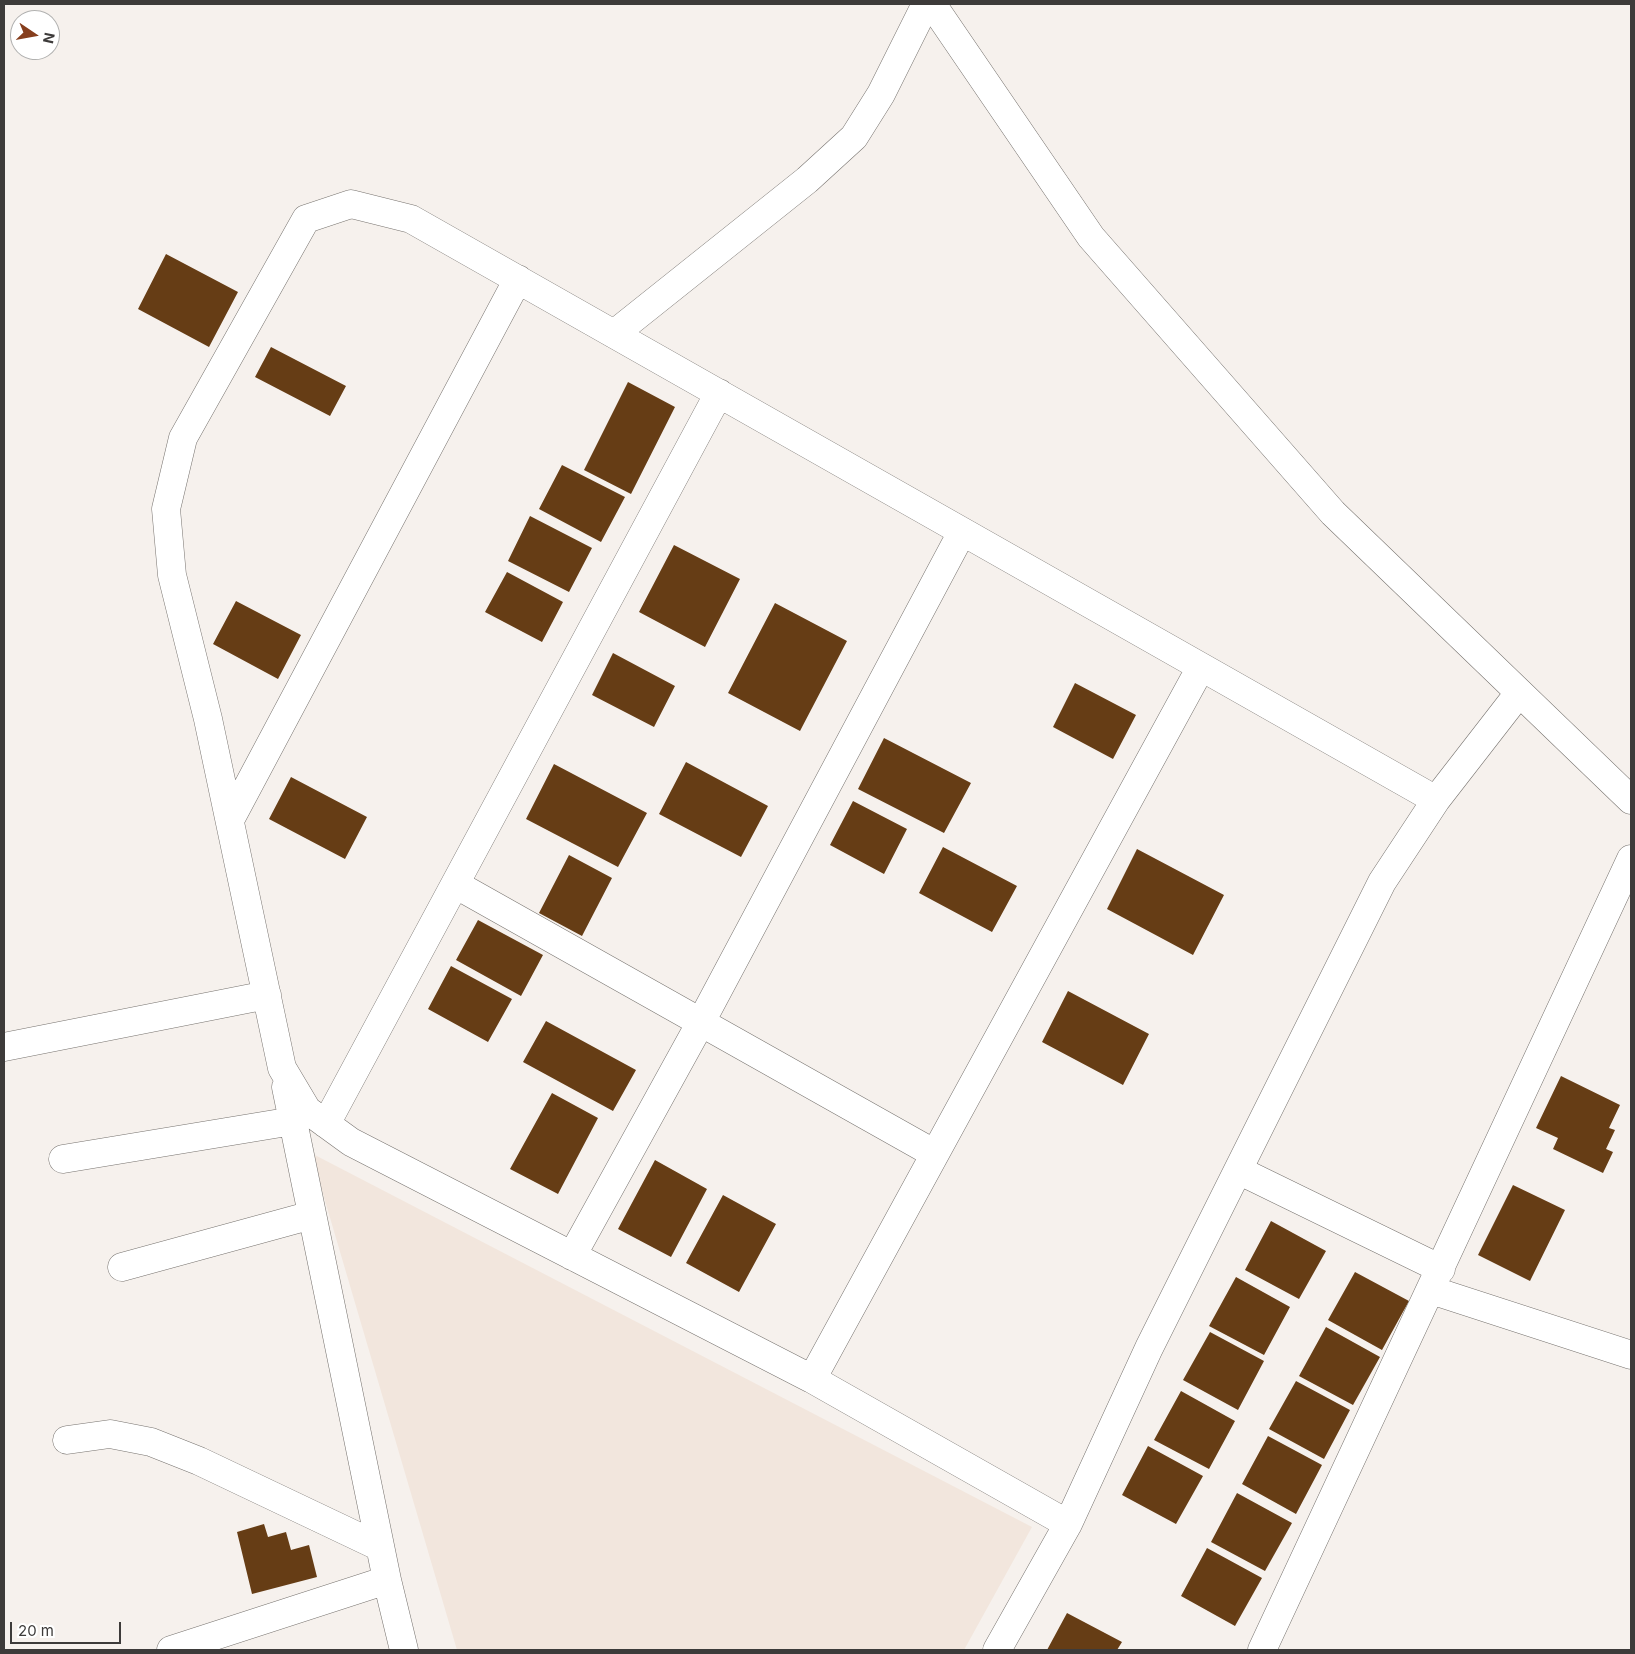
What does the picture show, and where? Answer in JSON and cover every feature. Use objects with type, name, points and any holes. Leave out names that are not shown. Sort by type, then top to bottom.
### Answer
[{"type":"street","points":[[614,334],[807,180],[854,137],[881,94],[926,4]]},
{"type":"street","points":[[932,4],[1091,238],[1333,513],[1631,800]]},
{"type":"street","points":[[404,1650],[380,1547],[230,820],[208,719],[172,575],[166,509],[183,438],[306,219],[351,204],[411,219],[1436,800]]},
{"type":"street","points":[[230,820],[518,279]]},
{"type":"street","points":[[326,1124],[719,393]]},
{"type":"street","points":[[572,1256],[700,1022],[962,532]]},
{"type":"street","points":[[812,1379],[1201,667]]},
{"type":"street","points":[[997,1650],[1068,1524],[1149,1348],[1382,882],[1436,800],[1519,693]]},
{"type":"street","points":[[1262,1650],[1631,859]]},
{"type":"street","points":[[455,884],[935,1154]]},
{"type":"street","points":[[4,1047],[267,995]]},
{"type":"street","points":[[282,1068],[307,1110],[351,1142],[812,1379],[1068,1524]]},
{"type":"street","points":[[63,1159],[293,1121]]},
{"type":"street","points":[[1238,1170],[1436,1280],[1631,1354]]},
{"type":"street","points":[[122,1267],[312,1215]]},
{"type":"street","points":[[67,1440],[110,1434],[151,1442],[199,1461],[380,1547]]},
{"type":"street","points":[[170,1650],[387,1580]]},
{"type":"shaded area","points":[[311,1153],[1032,1527],[964,1650],[457,1650]]},
{"type":"building","points":[[166,254],[238,292],[209,347],[138,309]]},
{"type":"building","points":[[271,347],[346,386],[330,416],[255,377]]},
{"type":"building","points":[[628,382],[675,407],[631,494],[584,470]]},
{"type":"building","points":[[562,465],[625,497],[601,542],[539,509]]},
{"type":"building","points":[[530,516],[592,548],[569,592],[508,561]]},
{"type":"building","points":[[674,545],[740,579],[705,647],[639,612]]},
{"type":"building","points":[[507,572],[563,602],[542,642],[485,612]]},
{"type":"building","points":[[236,601],[301,635],[278,679],[213,644]]},
{"type":"building","points":[[775,603],[847,641],[800,731],[728,693]]},
{"type":"building","points":[[613,653],[675,686],[654,727],[592,695]]},
{"type":"building","points":[[1075,683],[1136,715],[1113,759],[1053,727]]},
{"type":"building","points":[[884,738],[971,783],[944,833],[858,789]]},
{"type":"building","points":[[686,762],[768,806],[741,857],[659,814]]},
{"type":"building","points":[[554,764],[647,813],[618,867],[526,819]]},
{"type":"building","points":[[291,777],[367,817],[345,859],[269,819]]},
{"type":"building","points":[[853,801],[907,829],[884,874],[830,845]]},
{"type":"building","points":[[943,847],[1017,886],[992,932],[919,893]]},
{"type":"building","points":[[1137,849],[1224,895],[1193,955],[1107,909]]},
{"type":"building","points":[[569,855],[612,878],[582,936],[539,913]]},
{"type":"building","points":[[478,920],[543,955],[521,996],[456,960]]},
{"type":"building","points":[[451,966],[512,999],[488,1042],[428,1009]]},
{"type":"building","points":[[1068,991],[1149,1034],[1123,1085],[1042,1042]]},
{"type":"building","points":[[546,1021],[636,1070],[613,1111],[523,1062]]},
{"type":"building","points":[[1561,1076],[1620,1105],[1609,1128],[1615,1130],[1606,1149],[1613,1152],[1603,1173],[1553,1149],[1558,1138],[1536,1128]]},
{"type":"building","points":[[552,1093],[598,1118],[558,1194],[510,1169]]},
{"type":"building","points":[[655,1160],[707,1189],[671,1257],[618,1229]]},
{"type":"building","points":[[1513,1185],[1565,1210],[1530,1281],[1478,1255]]},
{"type":"building","points":[[723,1195],[776,1224],[739,1292],[686,1263]]},
{"type":"building","points":[[1271,1221],[1326,1251],[1299,1299],[1245,1270]]},
{"type":"building","points":[[1355,1272],[1409,1301],[1382,1350],[1328,1320]]},
{"type":"building","points":[[1236,1277],[1290,1307],[1264,1355],[1209,1326]]},
{"type":"building","points":[[1326,1327],[1380,1357],[1353,1405],[1299,1376]]},
{"type":"building","points":[[1210,1332],[1264,1361],[1238,1410],[1183,1380]]},
{"type":"building","points":[[1296,1381],[1350,1410],[1324,1459],[1269,1429]]},
{"type":"building","points":[[1181,1391],[1235,1421],[1209,1469],[1154,1440]]},
{"type":"building","points":[[1268,1436],[1322,1465],[1296,1514],[1242,1484]]},
{"type":"building","points":[[1148,1446],[1203,1476],[1176,1524],[1122,1495]]},
{"type":"building","points":[[1237,1493],[1292,1523],[1265,1571],[1211,1542]]},
{"type":"building","points":[[264,1524],[268,1537],[286,1532],[291,1550],[309,1545],[317,1577],[252,1594],[237,1532]]},
{"type":"building","points":[[1207,1548],[1262,1578],[1235,1626],[1181,1596]]},
{"type":"building","points":[[1067,1613],[1122,1642],[1117,1650],[1047,1650]]}]
